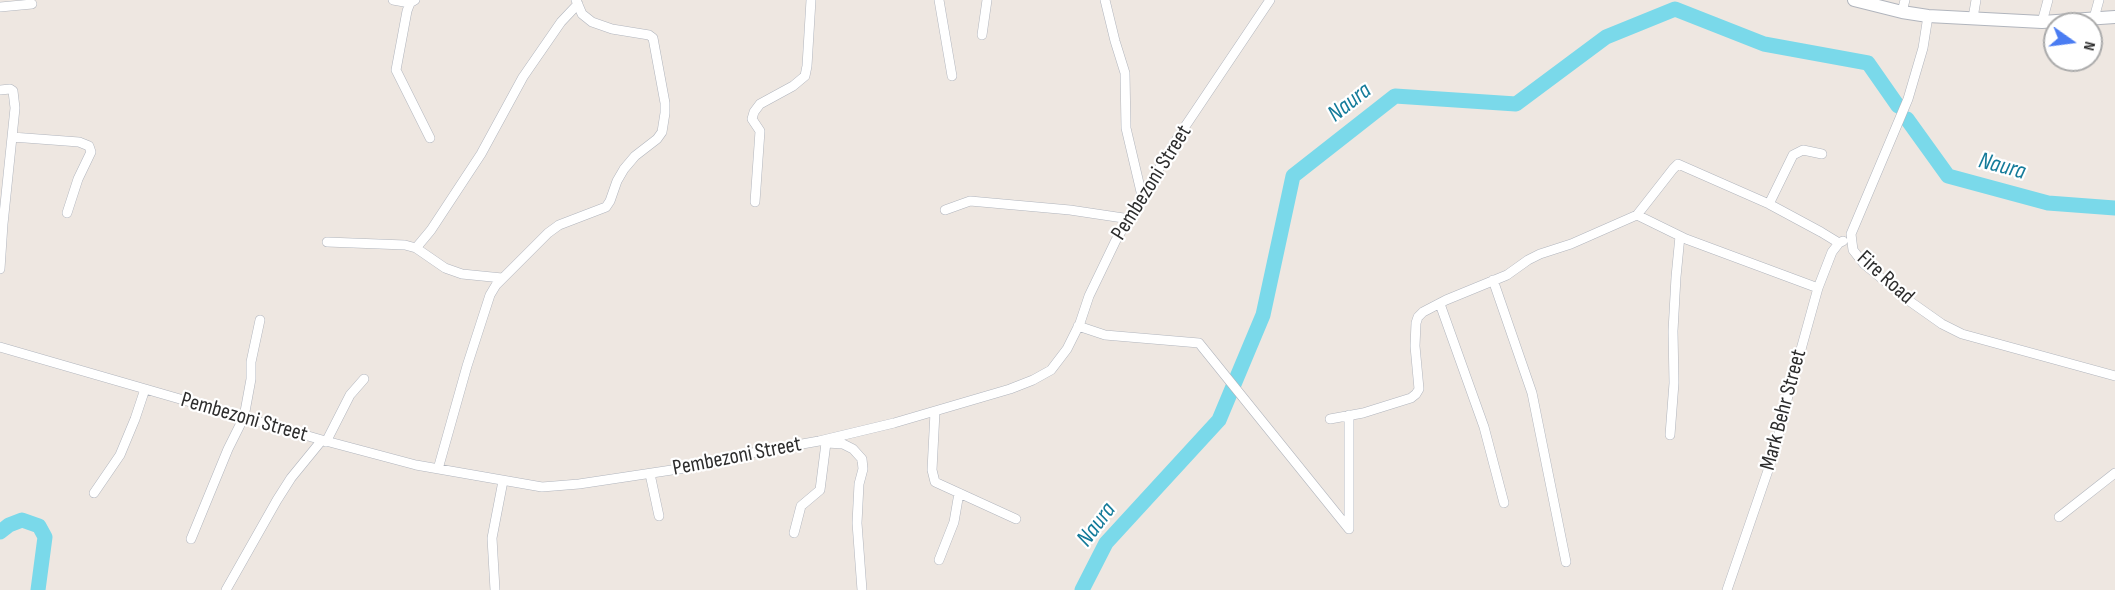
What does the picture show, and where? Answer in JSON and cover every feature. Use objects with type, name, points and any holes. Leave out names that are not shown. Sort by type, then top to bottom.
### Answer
[{"type":"street","points":[[393,0],[412,2],[404,26],[396,70],[430,138]]},
{"type":"street","points":[[756,202],[759,131],[752,119],[760,104],[793,86],[805,76],[811,0]]},
{"type":"street","points":[[939,0],[952,76]]},
{"type":"street","points":[[982,35],[987,0]]},
{"type":"street","points":[[1105,0],[1114,41],[1125,73],[1126,128],[1142,196]]},
{"type":"street","name":"Pembezoni Street","points":[[0,347],[324,441],[438,469],[542,486],[559,486],[650,474],[741,455],[822,442],[935,411],[1034,380],[1051,370],[1066,349],[1078,326],[1089,296],[1116,240],[1178,137],[1214,87],[1269,0]]},
{"type":"street","points":[[1854,0],[1904,6],[1928,16],[2043,22]]},
{"type":"street","points":[[1974,18],[1976,0]]},
{"type":"street","points":[[416,248],[431,230],[481,154],[523,77],[577,2],[582,14],[592,22],[603,27],[649,35],[653,38],[665,103],[662,132],[624,169],[616,181],[606,207],[559,225],[496,285],[485,308],[438,469]]},
{"type":"street","points":[[0,7],[32,4]]},
{"type":"street","name":"Fire Road","points":[[1928,16],[1923,48],[1908,99],[1861,207],[1851,237],[1853,250],[1864,264],[1908,300],[1951,329],[1986,342],[2115,376]]},
{"type":"street","points":[[0,90],[10,89],[15,94],[0,269]]},
{"type":"street","points":[[12,137],[79,142],[89,146],[91,152],[78,179],[67,213]]},
{"type":"street","points":[[1769,204],[1793,155],[1803,150],[1822,154]]},
{"type":"street","points":[[1330,418],[1349,416],[1411,398],[1419,389],[1415,346],[1416,324],[1423,312],[1507,275],[1540,254],[1571,244],[1637,215],[1678,164],[1769,204],[1839,243],[1851,237]]},
{"type":"street","points":[[945,210],[970,201],[1007,202],[1130,219]]},
{"type":"street","points":[[1637,215],[1680,236],[1818,288]]},
{"type":"street","points":[[1670,435],[1680,236]]},
{"type":"street","points":[[327,242],[405,245],[416,248],[445,268],[462,274],[502,278]]},
{"type":"street","name":"Mark Behr Street","points":[[1727,590],[1775,450],[1790,384],[1818,288],[1832,252],[1839,243]]},
{"type":"street","points":[[1493,280],[1532,393],[1566,562]]},
{"type":"street","points":[[1440,304],[1481,417],[1504,503]]},
{"type":"street","points":[[190,539],[244,417],[251,379],[251,362],[260,320]]},
{"type":"street","points":[[1078,326],[1105,335],[1199,343],[1349,528],[1349,416]]},
{"type":"street","points":[[226,590],[276,500],[291,478],[324,441],[350,395],[364,379]]},
{"type":"street","points":[[94,493],[120,455],[145,389]]},
{"type":"street","points":[[935,411],[932,459],[935,482],[1016,519]]},
{"type":"street","points":[[794,533],[801,506],[820,490],[822,442],[843,444],[854,449],[862,459],[863,469],[857,531],[862,590]]},
{"type":"street","points":[[2059,517],[2115,473]]},
{"type":"street","points":[[650,474],[659,516]]},
{"type":"street","points":[[495,590],[492,538],[503,481]]},
{"type":"street","points":[[939,560],[954,522],[959,493]]},
{"type":"waterway","name":"Naura","points":[[1082,590],[1106,543],[1219,420],[1263,315],[1293,176],[1395,96],[1516,104],[1606,37],[1675,9],[1764,44],[1868,63],[1898,106]]},
{"type":"waterway","name":"Naura","points":[[1907,119],[1948,176],[2048,203],[2115,208]]},
{"type":"waterway","points":[[0,532],[9,525],[22,520],[39,526],[45,537],[38,590]]}]
